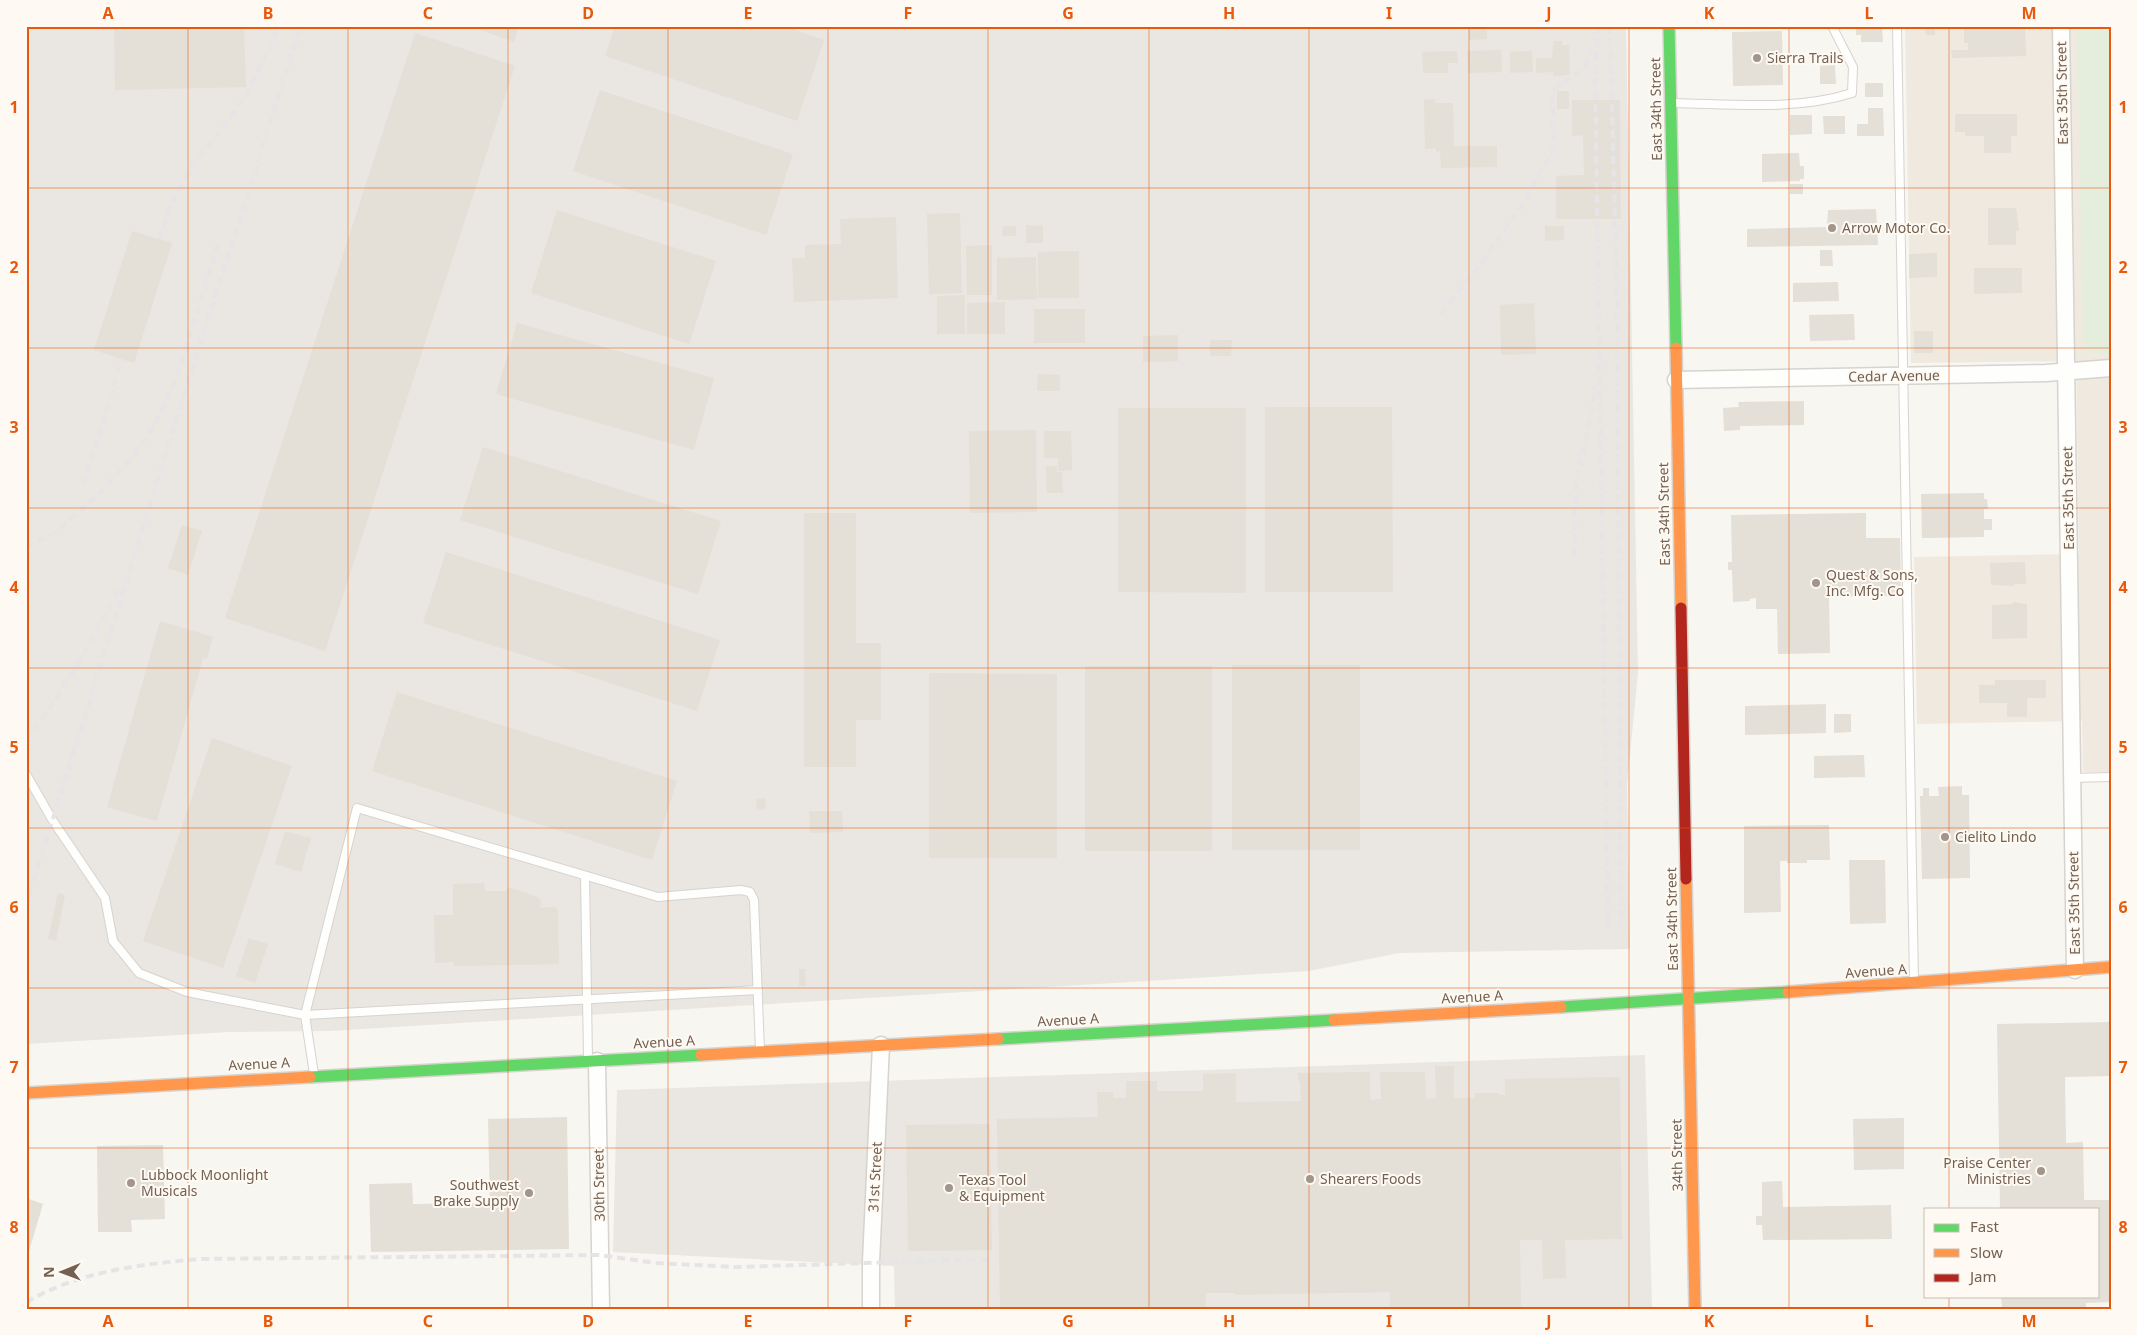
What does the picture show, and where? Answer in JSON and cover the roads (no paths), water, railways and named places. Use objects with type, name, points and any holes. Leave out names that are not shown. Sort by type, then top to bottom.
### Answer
[{"type":"main road","name":"East 34th Street","points":[[1669,26],[1689,1000]]},
{"type":"main road","name":"Avenue A","points":[[26,1093],[1689,1000],[2111,968]]},
{"type":"main road","name":"34th Street","points":[[1689,1000],[1695,1309]]},
{"type":"street","name":"East 35th Street","points":[[2061,26],[2075,970]]},
{"type":"street","name":"Cedar Avenue","points":[[1676,380],[2046,373],[2111,368]]},
{"type":"street","name":"31st Street","points":[[871,1309],[871,1262],[881,1045]]},
{"type":"street","name":"30th Street","points":[[593,1061],[601,1309]]},
{"type":"lane","points":[[1671,103],[1768,104],[1811,102],[1829,101],[1852,93],[1854,67],[1832,26]]},
{"type":"lane","points":[[1897,26],[1914,983]]},
{"type":"lane","points":[[26,774],[53,821],[105,898],[113,941],[139,973],[187,992],[306,1016],[758,990]]},
{"type":"lane","points":[[2073,778],[2111,777]]},
{"type":"lane","points":[[314,1076],[306,1016],[357,808],[658,897],[741,890],[750,892],[754,900],[760,1052]]},
{"type":"lane","points":[[585,876],[587,999],[593,1061]]},
{"type":"railway","points":[[159,239],[172,202],[193,165],[226,124],[248,92],[279,26]]},
{"type":"railway","points":[[26,906],[181,404],[301,26]]},
{"type":"railway","points":[[1598,26],[1595,75],[1608,927]]},
{"type":"railway","points":[[1610,26],[1617,298],[1621,927]]},
{"type":"railway","points":[[1441,314],[1521,207],[1554,148],[1552,91],[1586,66],[1592,43]]},
{"type":"railway","points":[[26,547],[56,532],[97,496],[132,458],[155,424],[177,377],[219,239]]},
{"type":"railway","points":[[83,485],[122,359]]},
{"type":"railway","points":[[1575,556],[1575,496],[1578,471],[1586,441],[1595,388]]},
{"type":"railway","points":[[26,741],[77,665],[120,586]]},
{"type":"railway","points":[[26,1302],[47,1291],[89,1276],[131,1267],[199,1259],[599,1255],[656,1263],[736,1267],[993,1259]]},
{"type":"place","name":"Sierra Trails","points":[[1757,58]]},
{"type":"place","name":"Arrow Motor Co.","points":[[1832,228]]},
{"type":"place","name":"Quest & Sons, Inc. Mfg. Co","points":[[1816,583]]},
{"type":"place","name":"Cielito Lindo","points":[[1945,837]]},
{"type":"place","name":"Praise Center Ministries","points":[[2041,1171]]},
{"type":"place","name":"Shearers Foods","points":[[1310,1179]]},
{"type":"place","name":"Lubbock Moonlight Musicals","points":[[131,1183]]},
{"type":"place","name":"Texas Tool & Equipment","points":[[949,1188]]},
{"type":"place","name":"Southwest Brake Supply","points":[[529,1193]]}]
